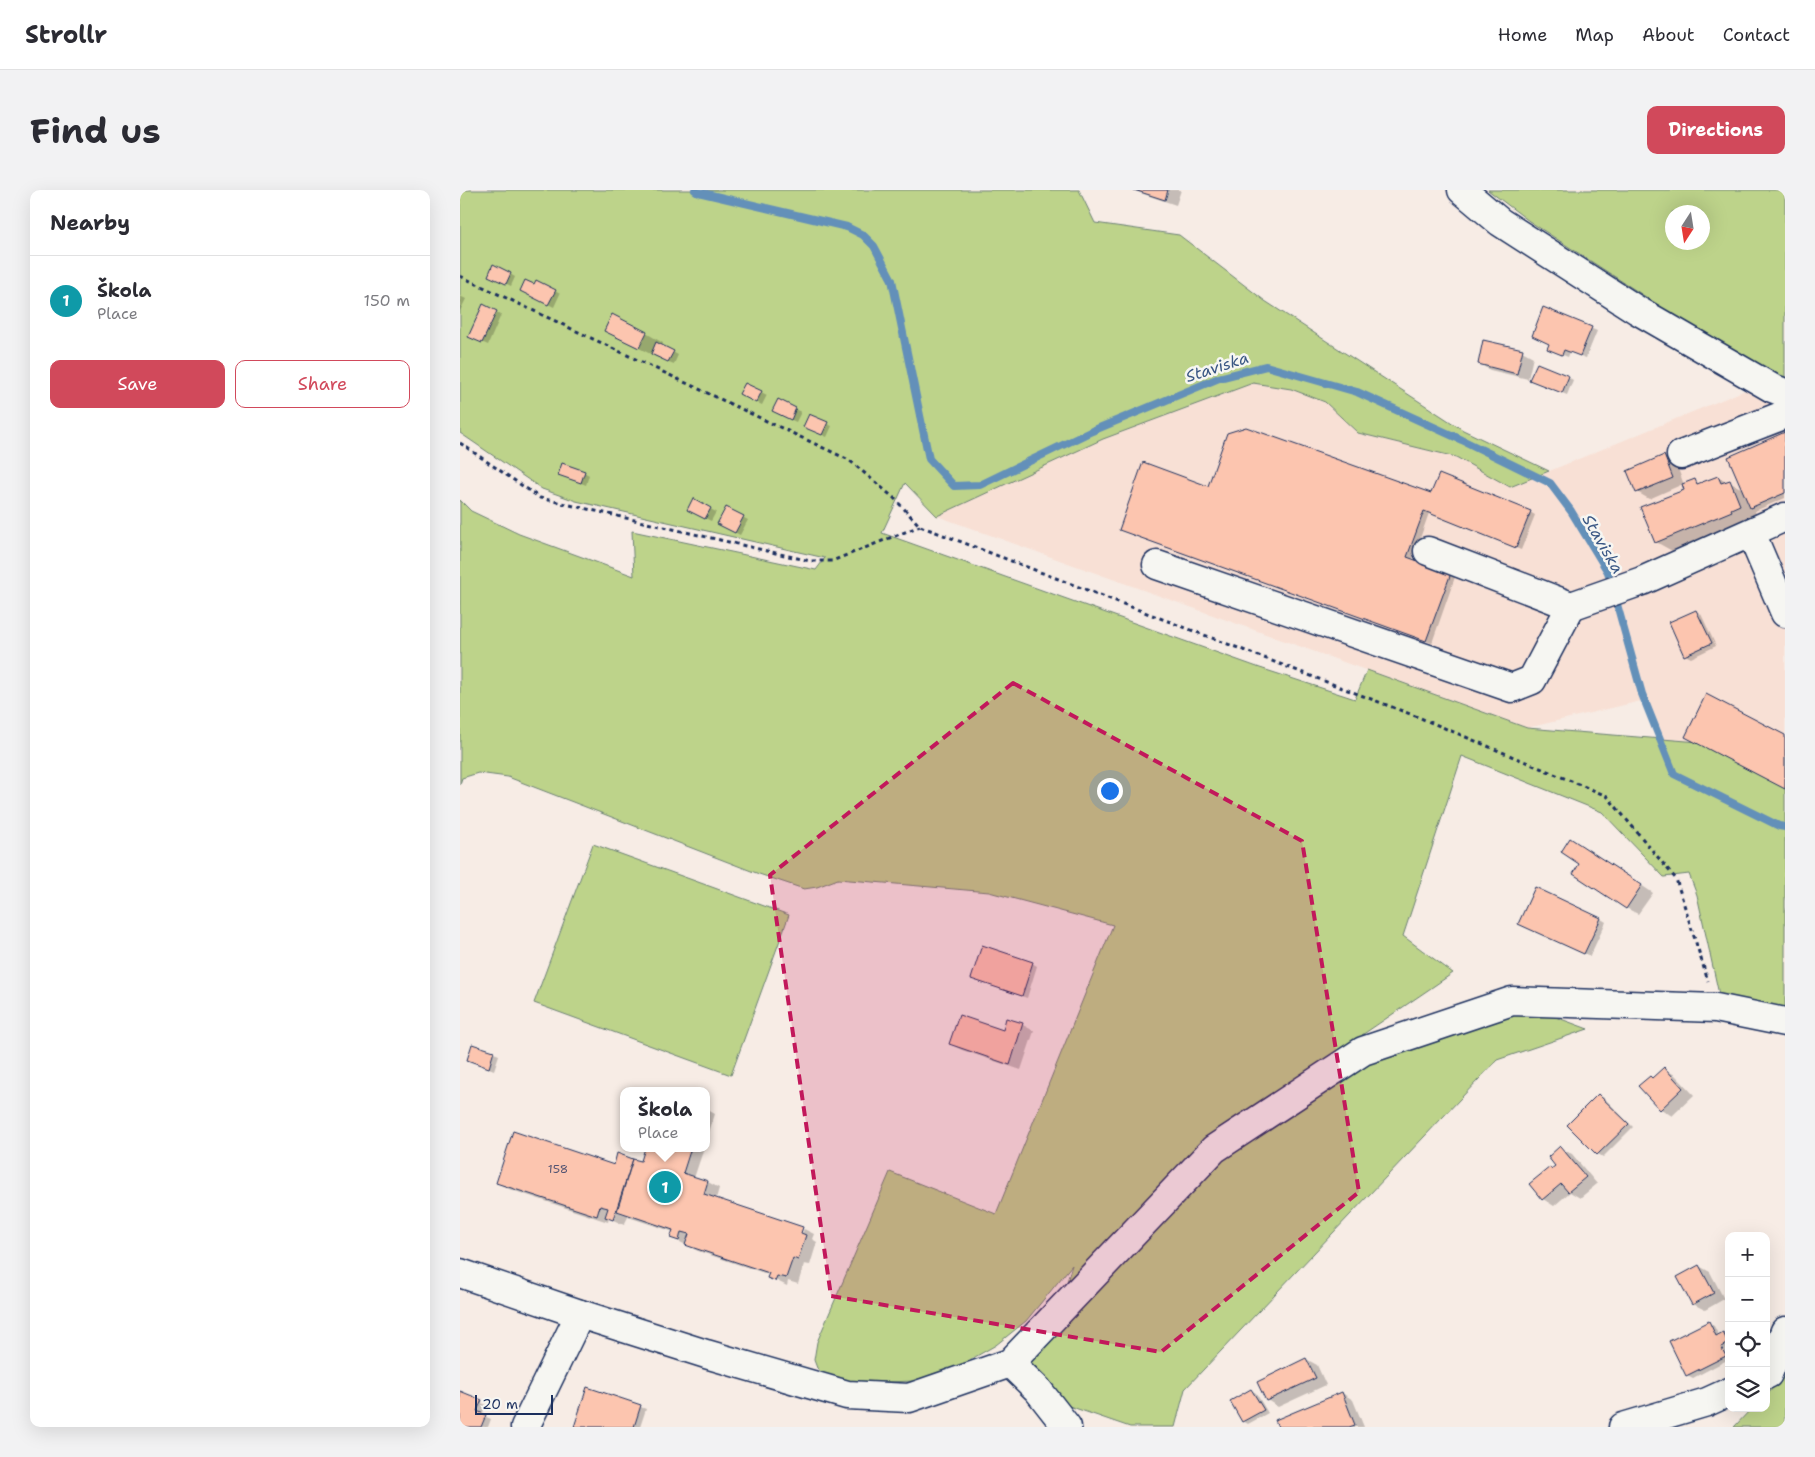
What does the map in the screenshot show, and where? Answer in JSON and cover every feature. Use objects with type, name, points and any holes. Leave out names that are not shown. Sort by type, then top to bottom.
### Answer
[{"type":"street","points":[[1462,190],[1500,222],[1637,310],[1772,388],[1785,393]]},
{"type":"street","points":[[1681,455],[1785,413]]},
{"type":"street","points":[[1428,551],[1580,602],[1642,581],[1785,517]]},
{"type":"street","points":[[1751,533],[1785,612]]},
{"type":"street","points":[[1158,565],[1512,688],[1532,680],[1580,602]]},
{"type":"street","points":[[460,1273],[580,1314],[847,1395],[909,1398],[1010,1363],[1214,1149],[1363,1051],[1512,1001],[1716,1008],[1785,1022]]},
{"type":"street","points":[[525,1427],[580,1314]]},
{"type":"street","points":[[1770,1369],[1785,1331]]},
{"type":"street","points":[[1010,1363],[1038,1390],[1067,1427]]},
{"type":"street","points":[[1623,1427],[1711,1407]]},
{"type":"path","points":[[460,276],[849,460],[894,498],[920,526],[1418,717],[1606,796],[1676,879],[1716,1008]]},
{"type":"path","points":[[460,443],[540,498],[810,561],[832,561],[920,526]]},
{"type":"highlighted area","points":[[1013,683],[1302,841],[1359,1192],[1161,1352],[831,1296],[770,875]]},
{"type":"shaded area","points":[[1253,383],[1291,389],[1325,402],[1358,433],[1456,457],[1511,487],[1748,389],[1785,400],[1785,819],[1683,771],[1641,701],[1527,728],[937,516],[1103,439]]},
{"type":"green space","points":[[460,190],[1079,190],[1095,223],[1179,235],[1265,301],[1463,430],[1549,471],[1510,487],[1456,457],[1358,433],[1325,402],[1291,389],[1253,383],[1103,439],[937,516],[905,483],[882,533],[1260,668],[1355,699],[1367,670],[1527,728],[1785,749],[1785,1009],[1720,999],[1697,895],[1689,874],[1664,877],[1602,812],[1462,756],[1403,936],[1453,973],[1362,1035],[1542,1012],[1588,1029],[1497,1060],[1185,1389],[1175,1427],[1130,1427],[1069,1406],[1026,1364],[1054,1325],[1072,1265],[1026,1321],[996,1345],[961,1365],[915,1381],[856,1383],[826,1377],[817,1368],[814,1360],[817,1342],[890,1172],[996,1214],[1113,925],[989,892],[838,879],[817,887],[804,889],[759,874],[508,777],[478,773],[462,778],[460,784],[460,500],[471,511],[519,534],[634,576],[632,531],[816,570],[825,558],[576,501],[542,489],[460,433]]},
{"type":"green space","points":[[1488,190],[1785,190],[1785,377],[1763,370],[1691,329],[1672,314],[1529,221]]},
{"type":"green space","points":[[593,844],[789,915],[731,1075],[534,1003]]},
{"type":"green space","points":[[1784,1373],[1785,1427],[1734,1427],[1748,1412],[1770,1412],[1770,1392]]},
{"type":"building","points":[[1134,190],[1168,190],[1165,200]]},
{"type":"building","points":[[493,264],[511,273],[506,284],[488,276]]},
{"type":"building","points":[[525,280],[534,284],[536,280],[556,290],[548,305],[520,291]]},
{"type":"building","points":[[483,304],[497,311],[482,343],[468,337]]},
{"type":"building","points":[[1543,307],[1592,327],[1580,356],[1564,350],[1562,355],[1547,349],[1549,344],[1532,336]]},
{"type":"building","points":[[612,314],[647,332],[639,348],[604,331]]},
{"type":"building","points":[[1483,340],[1523,349],[1517,374],[1478,364]]},
{"type":"building","points":[[656,342],[674,351],[668,362],[651,354]]},
{"type":"building","points":[[1537,363],[1569,376],[1562,393],[1529,380]]},
{"type":"building","points":[[745,383],[762,391],[756,403],[739,394]]},
{"type":"building","points":[[778,399],[796,408],[791,420],[772,411]]},
{"type":"building","points":[[809,414],[828,422],[822,435],[803,427]]},
{"type":"building","points":[[1246,427],[1431,493],[1439,474],[1531,511],[1516,548],[1424,511],[1407,557],[1451,573],[1426,641],[1119,530],[1143,462],[1208,486],[1227,433]]},
{"type":"building","points":[[1785,432],[1785,493],[1750,508],[1728,457]]},
{"type":"building","points":[[1664,455],[1673,478],[1636,493],[1627,471]]},
{"type":"building","points":[[562,463],[585,471],[581,483],[558,475]]},
{"type":"building","points":[[1718,476],[1721,483],[1730,480],[1740,505],[1731,509],[1732,511],[1655,543],[1640,507],[1684,490],[1682,484],[1695,479],[1697,484]]},
{"type":"building","points":[[693,498],[711,508],[705,519],[687,510]]},
{"type":"building","points":[[726,507],[744,516],[735,533],[717,524]]},
{"type":"building","points":[[1696,610],[1712,643],[1684,656],[1669,622]]},
{"type":"building","points":[[1706,694],[1785,735],[1785,789],[1685,737]]},
{"type":"building","points":[[1570,838],[1642,885],[1626,909],[1573,874],[1579,864],[1561,852]]},
{"type":"building","points":[[1535,887],[1601,918],[1584,954],[1518,924]]},
{"type":"building","points":[[982,945],[1033,962],[1022,996],[971,979]]},
{"type":"building","points":[[959,1015],[1003,1030],[1006,1018],[1023,1023],[1010,1065],[949,1044]]},
{"type":"building","points":[[472,1044],[494,1051],[489,1068],[467,1060]]},
{"type":"building","points":[[1664,1067],[1683,1088],[1660,1110],[1638,1086],[1650,1076],[1652,1078]]},
{"type":"building","points":[[1598,1094],[1629,1124],[1597,1155],[1567,1125]]},
{"type":"building","points":[[513,1131],[614,1165],[617,1153],[633,1159],[613,1220],[605,1217],[608,1208],[600,1206],[597,1216],[496,1183]]},
{"type":"building","points":[[1560,1146],[1586,1177],[1568,1192],[1561,1184],[1542,1200],[1529,1184],[1550,1167],[1551,1169],[1555,1166],[1548,1157]]},
{"type":"building","points":[[644,1152],[690,1152],[683,1173],[708,1181],[704,1194],[803,1227],[801,1233],[806,1235],[798,1260],[793,1258],[786,1278],[777,1276],[775,1281],[767,1278],[769,1273],[685,1245],[689,1234],[681,1232],[679,1241],[670,1238],[673,1230],[617,1211],[633,1159],[641,1161]]},
{"type":"building","points":[[1699,1265],[1714,1293],[1692,1305],[1677,1277]]},
{"type":"building","points":[[1709,1321],[1716,1336],[1723,1332],[1725,1336],[1725,1345],[1721,1347],[1725,1356],[1686,1376],[1669,1341]]},
{"type":"building","points":[[1306,1358],[1316,1378],[1266,1401],[1257,1382]]},
{"type":"building","points":[[587,1387],[641,1405],[634,1427],[574,1427]]},
{"type":"building","points":[[1251,1389],[1264,1410],[1242,1422],[1230,1401]]},
{"type":"building","points":[[460,1391],[482,1400],[477,1411],[486,1415],[481,1427],[460,1427]]},
{"type":"building","points":[[1342,1392],[1355,1425],[1349,1427],[1278,1427],[1275,1420]]},
{"type":"waterway","name":"Staviska","points":[[695,190],[847,227],[863,235],[874,246],[892,280],[929,459],[954,486],[980,485],[1092,431],[1219,378],[1266,366],[1357,392],[1550,483],[1571,511],[1608,572],[1642,694],[1674,774],[1779,826],[1785,827]]},
{"type":"place","name":"Škola","points":[[665,1187]]}]
